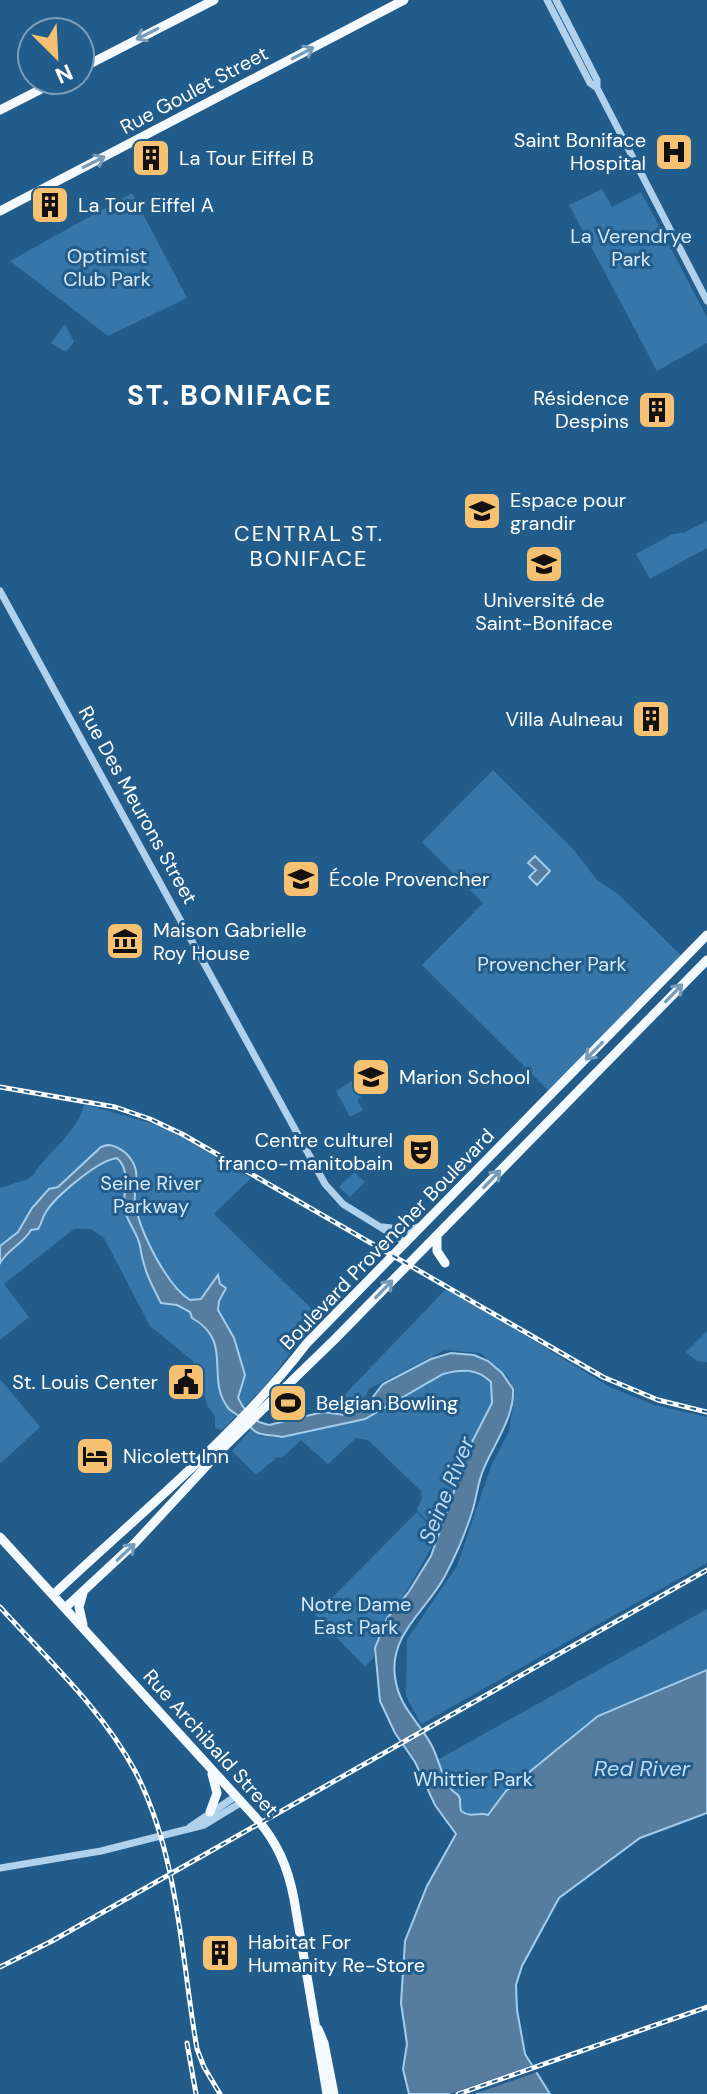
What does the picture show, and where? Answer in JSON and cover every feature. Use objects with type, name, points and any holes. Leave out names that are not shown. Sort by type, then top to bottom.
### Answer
[{"type":"main road","points":[[96,61],[214,0]]},
{"type":"main road","name":"Rue Goulet Street","points":[[0,211],[404,0]]},
{"type":"main road","points":[[0,110],[28,96]]},
{"type":"main road","name":"Boulevard Provencher Boulevard","points":[[288,1376],[307,1343],[707,935]]},
{"type":"main road","name":"Boulevard Provencher Boulevard","points":[[65,1608],[135,1543],[288,1376],[422,1250],[707,960]]},
{"type":"main road","points":[[437,1235],[436,1248],[445,1263]]},
{"type":"main road","name":"Rue Des Meurons Street","points":[[406,1243],[422,1250]]},
{"type":"main road","name":"Boulevard Provencher Boulevard","points":[[53,1595],[231,1435]]},
{"type":"main road","name":"Rue Archibald Street","points":[[0,1537],[270,1835],[290,1878],[327,2094]]},
{"type":"main road","points":[[33,1574],[51,1583],[74,1576]]},
{"type":"main road","points":[[85,1590],[79,1611],[87,1634]]},
{"type":"main road","points":[[209,1767],[217,1790],[210,1812]]},
{"type":"main road","name":"Rue Archibald Street","points":[[313,2015],[324,2043],[334,2094]]},
{"type":"street","points":[[547,0],[597,80],[597,88],[707,301]]},
{"type":"street","points":[[556,0],[562,20]]},
{"type":"street","name":"Rue Des Meurons Street","points":[[0,591],[325,1184],[343,1204],[406,1243]]},
{"type":"street","points":[[377,1226],[407,1230],[426,1223]]},
{"type":"street","points":[[188,1828],[210,1812],[239,1799]]},
{"type":"street","points":[[0,1868],[110,1849],[204,1825],[239,1799]]},
{"type":"green space","name":"La Verendrye Park","points":[[602,189],[612,207],[641,192],[707,317],[707,343],[657,371],[569,205]]},
{"type":"green space","name":"Optimist Club Park","points":[[132,193],[187,298],[108,336],[10,261]]},
{"type":"green space","points":[[65,324],[74,342],[66,352],[51,343]]},
{"type":"green space","points":[[707,521],[707,548],[650,579],[636,554],[673,534],[683,533]]},
{"type":"green space","name":"Provencher Park","points":[[493,770],[574,850],[597,880],[618,894],[684,958],[552,1094],[422,965],[483,903],[422,842]]},
{"type":"green space","points":[[352,1081],[361,1097],[357,1100],[363,1110],[350,1117],[336,1091]]},
{"type":"green space","name":"Seine River Parkway","points":[[84,1104],[164,1127],[251,1178],[214,1214],[321,1318],[302,1337],[268,1383],[222,1430],[215,1428],[215,1416],[208,1407],[193,1361],[150,1326],[104,1238],[91,1229],[74,1229],[4,1284],[29,1317],[0,1340],[0,1188],[34,1174],[76,1124]]},
{"type":"green space","points":[[354,1172],[365,1182],[350,1197],[339,1187]]},
{"type":"green space","points":[[447,1288],[610,1387],[654,1405],[707,1417],[707,1563],[421,1724],[406,1696],[407,1639],[457,1566],[491,1466],[509,1431],[515,1392],[508,1377],[480,1353],[445,1350],[369,1389],[362,1404],[349,1412],[328,1412]]},
{"type":"green space","points":[[707,1331],[707,1362],[697,1361],[686,1352]]},
{"type":"green space","points":[[467,1367],[487,1374],[496,1393],[464,1471],[442,1537],[417,1510],[422,1498],[421,1491],[368,1440],[356,1438],[328,1464],[301,1440],[282,1458],[277,1457],[256,1475],[232,1451],[250,1430],[261,1436],[274,1437],[364,1416],[438,1373]]},
{"type":"green space","points":[[0,1379],[40,1427],[1,1463],[0,1462]]},
{"type":"green space","name":"Notre Dame East Park","points":[[417,1512],[438,1536],[405,1594],[388,1613],[377,1638],[373,1658],[365,1667],[315,1615]]},
{"type":"green space","name":"Whittier Park","points":[[707,1609],[707,1670],[598,1716],[488,1815],[467,1826],[432,1763]]},
{"type":"water","points":[[535,856],[550,871],[537,885],[529,877],[536,870],[528,863]]},
{"type":"water","name":"Red River","points":[[107,1145],[124,1152],[135,1166],[138,1215],[155,1256],[181,1293],[190,1300],[201,1299],[218,1275],[220,1284],[226,1288],[218,1310],[234,1338],[245,1375],[238,1398],[259,1422],[269,1425],[323,1412],[345,1415],[369,1402],[383,1384],[431,1359],[451,1353],[474,1355],[488,1361],[502,1373],[513,1389],[511,1409],[482,1473],[460,1543],[437,1588],[403,1635],[395,1662],[397,1688],[405,1706],[432,1746],[449,1785],[458,1795],[461,1811],[488,1815],[506,1791],[598,1716],[707,1670],[707,1813],[640,1838],[559,1898],[522,1966],[516,1985],[525,2054],[550,2094],[409,2094],[403,2069],[407,2044],[401,2003],[405,1941],[427,1886],[456,1834],[435,1805],[415,1762],[395,1733],[380,1701],[375,1648],[387,1618],[408,1593],[431,1556],[471,1444],[492,1403],[491,1382],[474,1372],[450,1372],[365,1419],[282,1437],[255,1432],[229,1409],[222,1397],[216,1349],[205,1328],[192,1318],[190,1312],[177,1305],[161,1303],[125,1211],[126,1177],[117,1158],[99,1165],[67,1189],[51,1205],[38,1229],[31,1230],[0,1263],[0,1246],[18,1232],[32,1208],[49,1189],[58,1187]]},
{"type":"pier","points":[[536,2064],[540,2071],[474,2094],[449,2094]]},
{"type":"railway","points":[[0,1087],[115,1107],[150,1119],[182,1134],[603,1377],[658,1400],[707,1412]]},
{"type":"railway","points":[[0,1967],[52,1941],[707,1570]]},
{"type":"railway","points":[[0,1607],[55,1665],[107,1727],[135,1771],[150,1804],[170,1872],[197,2049],[220,2094]]},
{"type":"railway","points":[[458,2094],[707,2007]]},
{"type":"railway","points":[[187,2043],[196,2094]]},
{"type":"place","name":"Saint Boniface Hospital","points":[[674,152]]},
{"type":"place","name":"La Tour Eiffel B","points":[[151,158]]},
{"type":"place","name":"La Tour Eiffel A","points":[[50,205]]},
{"type":"place","name":"Résidence Despins","points":[[657,410]]},
{"type":"place","name":"Espace pour grandir","points":[[482,511]]},
{"type":"place","name":"Université de Saint-Boniface","points":[[544,564]]},
{"type":"place","name":"Villa Aulneau","points":[[651,719]]},
{"type":"place","name":"École Provencher","points":[[301,879]]},
{"type":"place","name":"Maison Gabrielle Roy House","points":[[125,941]]},
{"type":"place","name":"Marion School","points":[[371,1077]]},
{"type":"place","name":"Centre culturel franco-manitobain","points":[[421,1152]]},
{"type":"place","name":"St. Louis Center","points":[[186,1382]]},
{"type":"place","name":"Belgian Bowling","points":[[288,1403]]},
{"type":"place","name":"Nicolett Inn","points":[[95,1456]]},
{"type":"place","name":"Habitat For Humanity Re-Store","points":[[220,1953]]},
{"type":"district","name":"ST. BONIFACE","points":[[230,395]]},
{"type":"district","name":"CENTRAL ST. BONIFACE","points":[[309,546]]},
{"type":"water label","name":"Seine River","points":[[446,1490]]}]
